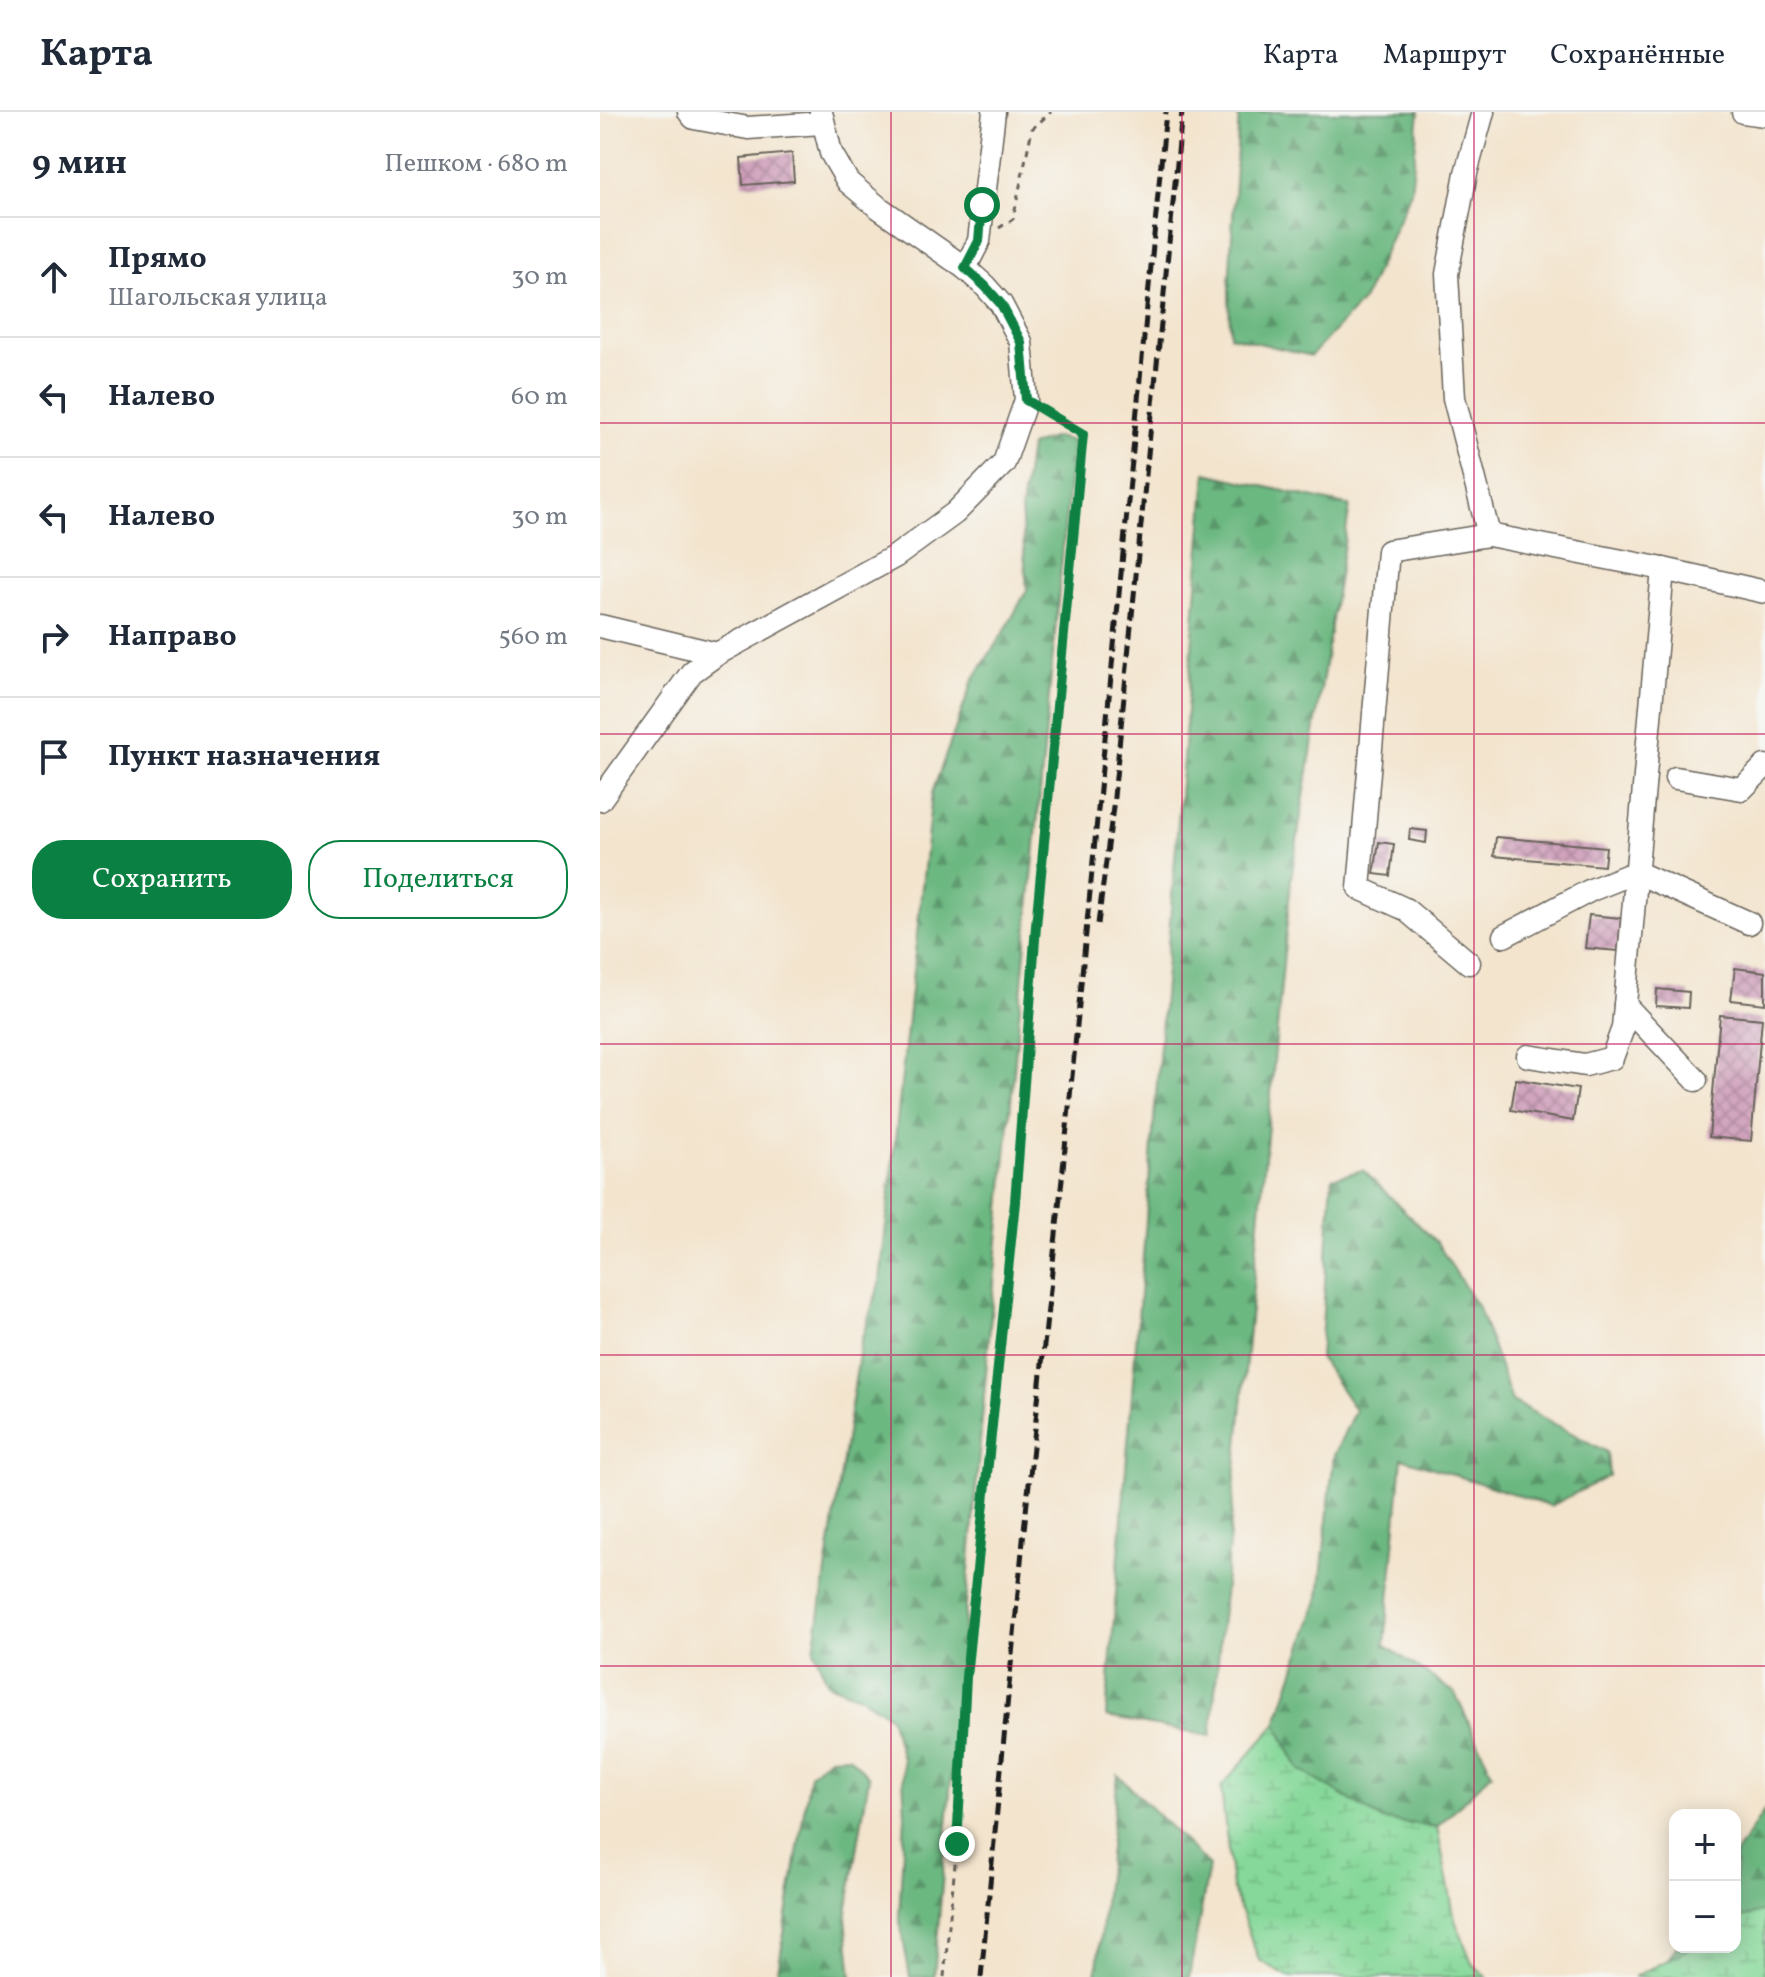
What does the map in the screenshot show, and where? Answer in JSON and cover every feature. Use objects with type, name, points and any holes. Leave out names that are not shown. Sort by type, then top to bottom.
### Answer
[{"type":"street","points":[[600,800],[692,672],[717,654],[896,556],[955,513],[1004,463],[1026,400],[1021,342],[1001,304],[965,268],[848,182],[831,153],[822,117],[742,120],[694,118],[689,112]]},
{"type":"street","points":[[965,268],[979,241],[994,112]]},
{"type":"street","points":[[1483,112],[1466,173],[1447,274],[1454,398],[1489,535]]},
{"type":"street","points":[[1743,112],[1765,115]]},
{"type":"street","points":[[1469,963],[1405,909],[1359,888],[1388,551],[1489,535],[1765,592]]},
{"type":"street","points":[[1528,1056],[1585,1065],[1612,1058],[1623,1028],[1663,569]]},
{"type":"street","points":[[600,626],[717,654]]},
{"type":"street","points":[[1676,778],[1742,789],[1765,766]]},
{"type":"street","points":[[1504,936],[1591,890],[1636,872],[1749,923]]},
{"type":"street","points":[[1625,1005],[1696,1080]]},
{"type":"path","points":[[979,241],[1013,219],[1032,129],[1051,112]]},
{"type":"path","points":[[944,1977],[957,1844],[966,1677],[1015,1202],[1036,926],[1083,434],[1026,400]]},
{"type":"green space","points":[[1239,112],[1419,112],[1411,191],[1364,299],[1311,356],[1230,336],[1229,287]]},
{"type":"green space","points":[[1055,437],[1073,441],[991,1315],[934,1977],[910,1977],[899,1916],[905,1815],[902,1758],[890,1717],[859,1696],[828,1684],[814,1650],[861,1341],[880,1282],[932,793],[973,680],[1027,590],[1021,509],[1030,446]]},
{"type":"green space","points":[[1206,473],[1350,506],[1291,879],[1211,1736],[1106,1717]]},
{"type":"green space","points":[[1363,1170],[1437,1243],[1479,1309],[1512,1401],[1607,1452],[1609,1476],[1551,1506],[1402,1458],[1385,1645],[1455,1693],[1492,1773],[1437,1827],[1383,1820],[1299,1769],[1276,1724],[1319,1597],[1334,1455],[1355,1410],[1320,1358],[1332,1178]]},
{"type":"green space","points":[[1276,1724],[1299,1769],[1383,1820],[1437,1827],[1455,1920],[1472,1963],[1487,1977],[1288,1977],[1259,1960],[1232,1887],[1221,1787]]},
{"type":"green space","points":[[849,1756],[869,1777],[846,1919],[852,1977],[777,1977],[810,1774],[829,1757]]},
{"type":"green space","points":[[1118,1775],[1209,1866],[1189,1977],[1096,1977]]},
{"type":"green space","points":[[1765,1809],[1765,1977],[1666,1962],[1672,1953],[1741,1953],[1741,1846]]},
{"type":"green space","points":[[1765,1911],[1765,1977],[1634,1977],[1680,1953],[1741,1953],[1741,1919]]},
{"type":"building","points":[[792,153],[794,181],[743,185],[741,158]]},
{"type":"building","points":[[1410,829],[1427,831],[1426,843],[1409,840]]},
{"type":"building","points":[[1496,837],[1606,847],[1604,866],[1494,856]]},
{"type":"building","points":[[1379,842],[1394,844],[1390,876],[1374,874]]},
{"type":"building","points":[[1589,915],[1621,918],[1618,951],[1585,948]]},
{"type":"building","points":[[1735,968],[1765,972],[1765,1004],[1731,1000]]},
{"type":"building","points":[[1657,989],[1689,992],[1688,1008],[1656,1006]]},
{"type":"building","points":[[1720,1015],[1762,1019],[1751,1141],[1709,1137]]},
{"type":"building","points":[[1516,1079],[1578,1089],[1573,1121],[1511,1110]]},
{"type":"railway","points":[[981,1977],[1166,112]]},
{"type":"railway","points":[[1098,924],[1113,807],[1182,112]]},
{"type":"route","points":[[957,1844],[966,1677],[1015,1202],[1036,926],[1083,434],[1026,400],[1021,342],[1001,304],[965,268],[979,241],[982,205]]}]
